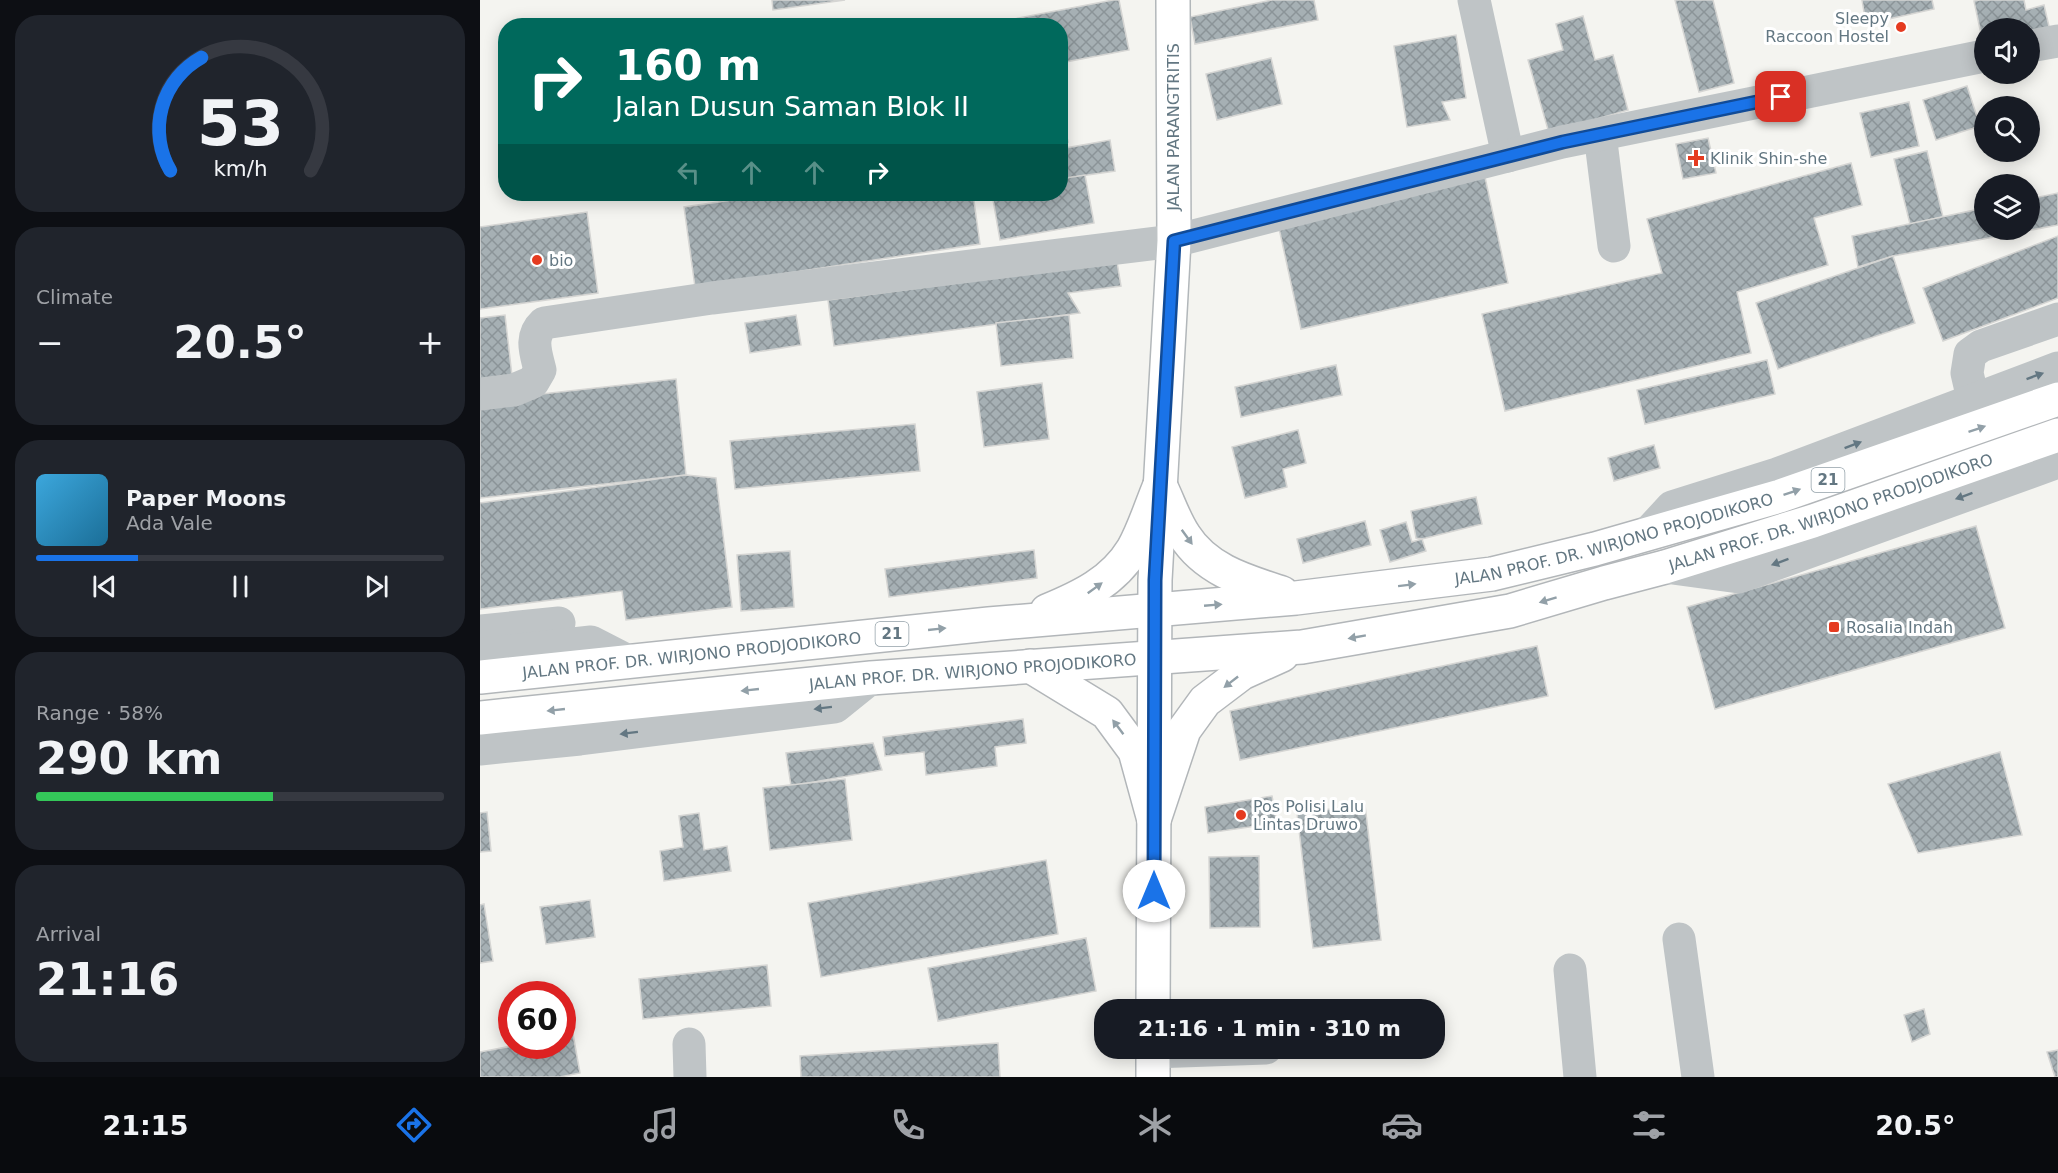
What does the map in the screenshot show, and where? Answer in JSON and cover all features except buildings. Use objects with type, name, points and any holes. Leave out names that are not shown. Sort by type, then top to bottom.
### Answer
[{"type":"main road","name":"JALAN PARANGTRITIS","points":[[1153,999],[1155,610],[1174,241],[1173,0]]},
{"type":"main road","name":"JALAN PROF. DR. WIRJONO PROJODIKORO","points":[[1155,610],[1296,598],[1492,574],[1595,549],[1780,496],[2058,399]]},
{"type":"main road","name":"JALAN PROF. DR. WIRJONO PRODJODIKORO","points":[[1604,583],[1665,567],[1813,521],[2005,468],[2058,435]]},
{"type":"main road","points":[[1160,485],[1184,536],[1210,565],[1239,579],[1296,598]]},
{"type":"main road","points":[[1024,621],[1083,596],[1111,576],[1133,549],[1160,485]]},
{"type":"main road","points":[[1595,549],[1604,583]]},
{"type":"main road","name":"JALAN PROF. DR. WIRJONO PROJODIKORO","points":[[480,718],[871,678],[1302,647],[1509,611],[1604,583]]},
{"type":"main road","name":"JALAN PROF. DR. WIRJONO PRODJODIKORO","points":[[480,677],[628,660],[1155,610]]},
{"type":"main road","points":[[1154,820],[1184,730],[1205,701],[1242,673],[1302,647]]},
{"type":"main road","points":[[1030,666],[1107,713],[1135,751],[1154,820]]},
{"type":"street","points":[[1474,0],[1508,156]]},
{"type":"street","points":[[2040,44],[2058,40]]},
{"type":"street","points":[[480,394],[514,390],[533,382],[540,370],[534,342],[537,329],[544,323],[712,298],[1174,241],[1600,134],[1974,58]]},
{"type":"street","points":[[1600,134],[1614,246]]},
{"type":"street","points":[[1973,399],[1967,373],[1970,354],[1981,346],[2058,319]]},
{"type":"street","points":[[1648,533],[1672,507],[1777,474],[2058,368]]},
{"type":"street","points":[[2005,468],[2058,462]]},
{"type":"street","points":[[480,631],[577,621],[587,625],[591,642]]},
{"type":"street","points":[[480,654],[591,642],[628,660]]},
{"type":"street","points":[[480,748],[592,737],[836,707],[871,678]]},
{"type":"street","points":[[1679,939],[1698,1077]]},
{"type":"street","points":[[1570,970],[1580,1077]]},
{"type":"street","points":[[689,1044],[690,1077]]},
{"type":"place","name":"Sleepy Raccoon Hostel","points":[[1901,27]]},
{"type":"place","name":"Klinik Shin-she","points":[[1696,158]]},
{"type":"place","name":"bio","points":[[537,260]]},
{"type":"place","name":"Rosalia Indah","points":[[1834,627]]},
{"type":"place","name":"Pos Polisi Lalu Lintas Druwo","points":[[1241,815]]},
{"type":"route","points":[[1154,891],[1155,580],[1174,241],[1563,142],[1781,97]]}]
